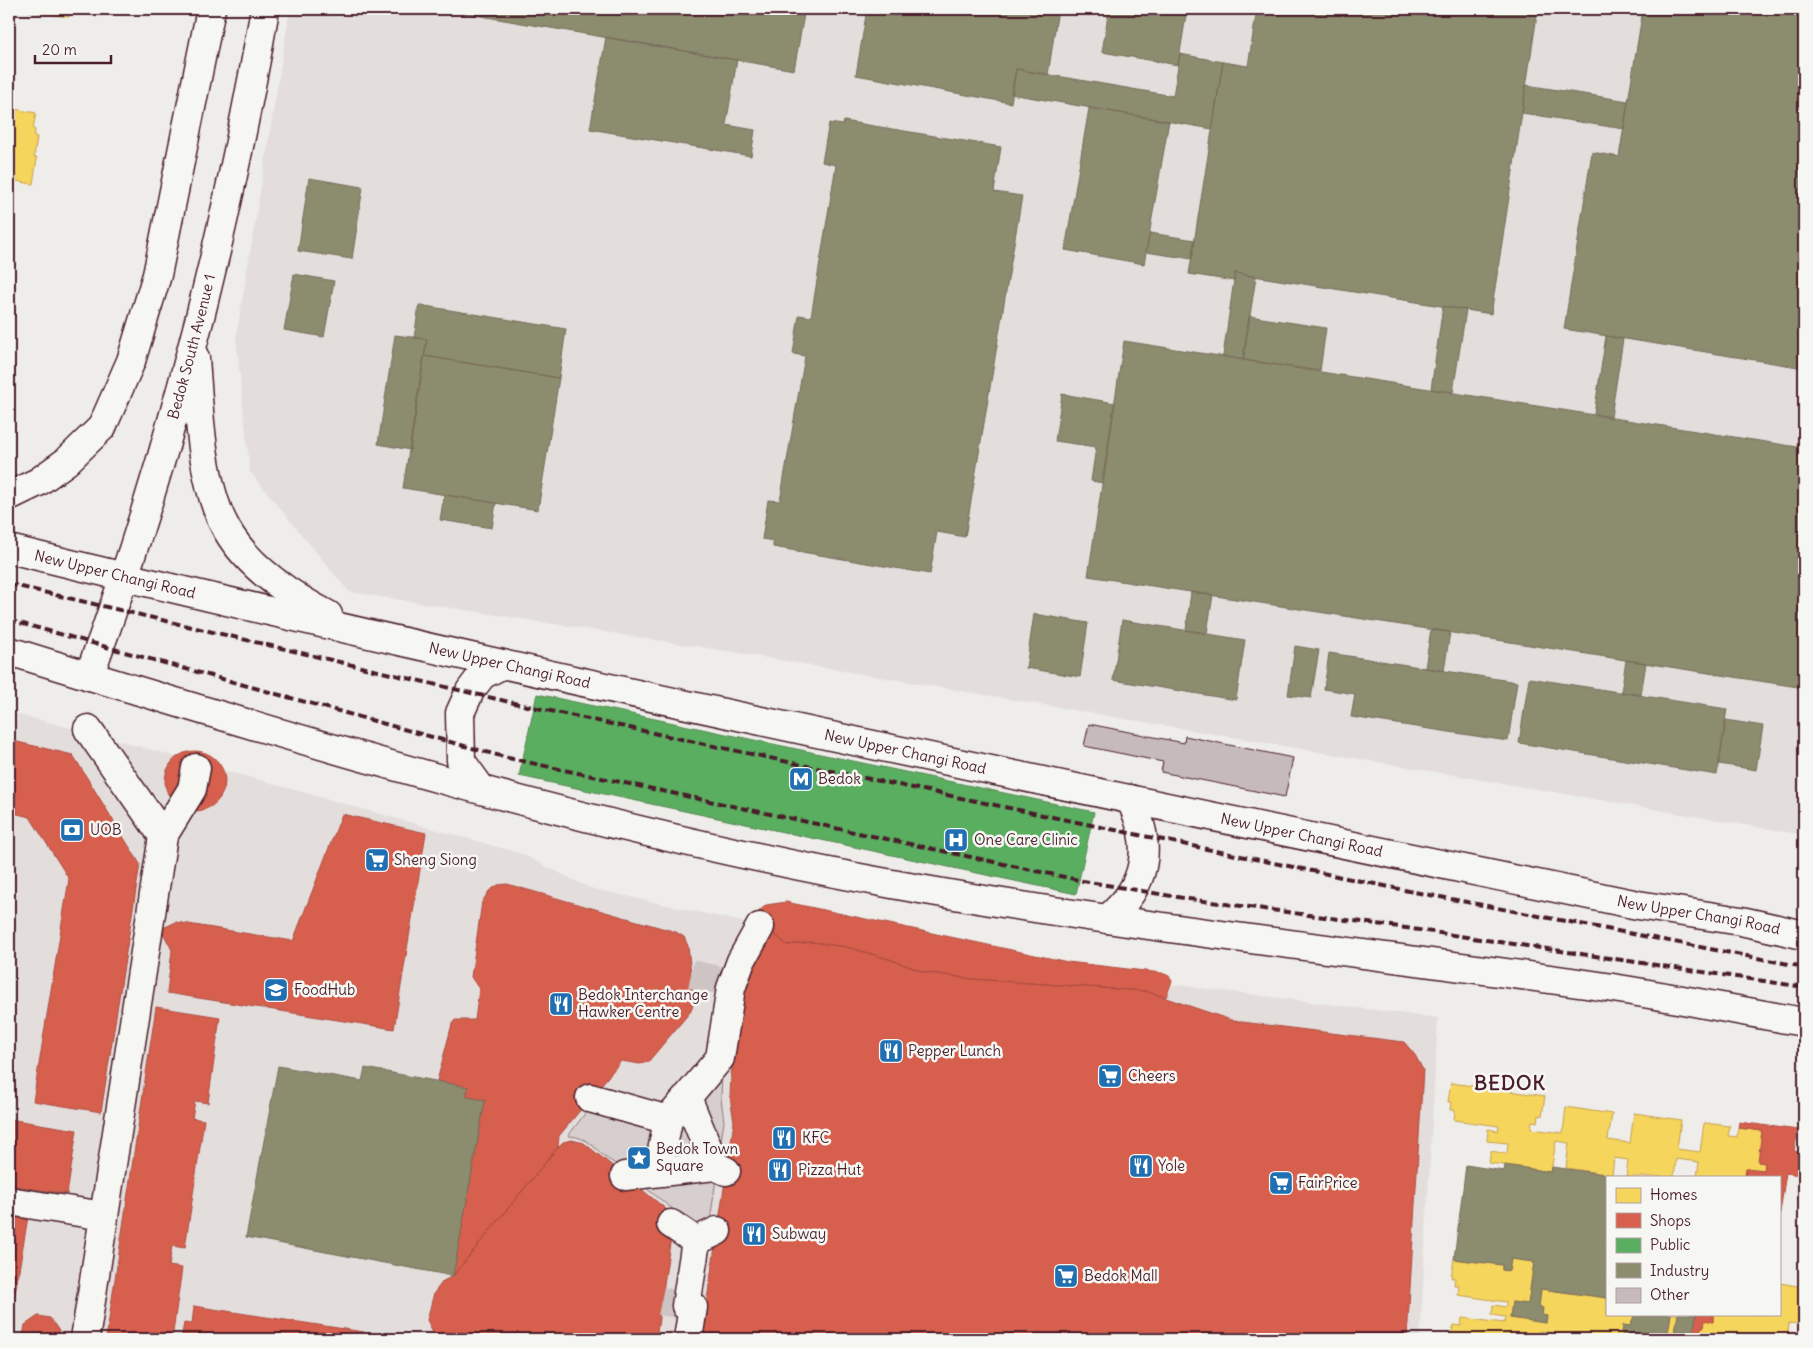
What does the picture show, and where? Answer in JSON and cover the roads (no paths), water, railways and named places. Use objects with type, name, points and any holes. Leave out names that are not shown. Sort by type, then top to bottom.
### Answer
[{"type":"main road","points":[[9,496],[38,482],[67,461],[102,427],[132,361],[157,275],[211,9]]},
{"type":"main road","name":"Bedok South Avenue 1","points":[[89,676],[126,578],[193,342],[234,165],[265,9]]},
{"type":"main road","points":[[193,342],[210,488],[226,529],[246,555],[295,598],[359,632]]},
{"type":"main road","name":"New Upper Changi Road","points":[[9,549],[126,578],[598,686],[1638,905],[1740,920],[1804,935]]},
{"type":"main road","points":[[9,651],[482,790],[692,844],[892,884],[1107,919],[1591,985],[1804,1022]]},
{"type":"main road","points":[[482,790],[461,761],[460,713],[470,691],[482,675],[503,664]]},
{"type":"main road","points":[[88,729],[163,836]]},
{"type":"main road","points":[[85,1339],[163,836],[192,789],[196,768]]},
{"type":"main road","points":[[1107,919],[1120,908],[1130,895],[1138,880],[1143,864],[1142,830],[1130,799]]},
{"type":"main road","points":[[658,1172],[668,1120],[720,1058],[731,988],[741,961],[760,927]]},
{"type":"main road","points":[[1758,1014],[1804,1036]]},
{"type":"main road","points":[[625,1176],[720,1168],[687,1097]]},
{"type":"main road","points":[[590,1098],[668,1120]]},
{"type":"main road","points":[[9,1201],[104,1216]]},
{"type":"main road","points":[[671,1224],[707,1236],[689,1306],[688,1339]]},
{"type":"tunnel","points":[[691,974],[747,986]]},
{"type":"tunnel","points":[[661,1301],[705,1310]]},
{"type":"railway","points":[[9,584],[518,704],[807,766],[1404,890],[1804,967]]},
{"type":"railway","points":[[9,620],[508,758],[1083,881],[1189,899],[1399,927],[1804,987]]},
{"type":"place","name":"Bedok","points":[[801,779]]},
{"type":"place","name":"UOB","points":[[72,830]]},
{"type":"place","name":"One Care Clinic","points":[[956,840]]},
{"type":"place","name":"Sheng Siong","points":[[377,860]]},
{"type":"place","name":"FoodHub","points":[[276,990]]},
{"type":"place","name":"Bedok Interchange Hawker Centre","points":[[561,1004]]},
{"type":"place","name":"Pepper Lunch","points":[[891,1051]]},
{"type":"place","name":"Cheers","points":[[1110,1076]]},
{"type":"place","name":"KFC","points":[[784,1138]]},
{"type":"place","name":"Bedok Town Square","points":[[639,1158]]},
{"type":"place","name":"Yole","points":[[1141,1166]]},
{"type":"place","name":"Pizza Hut","points":[[780,1170]]},
{"type":"place","name":"FairPrice","points":[[1281,1183]]},
{"type":"place","name":"Subway","points":[[754,1234]]},
{"type":"place","name":"Bedok Mall","points":[[1066,1276]]},
{"type":"district","name":"BEDOK","points":[[1510,1083]]}]
